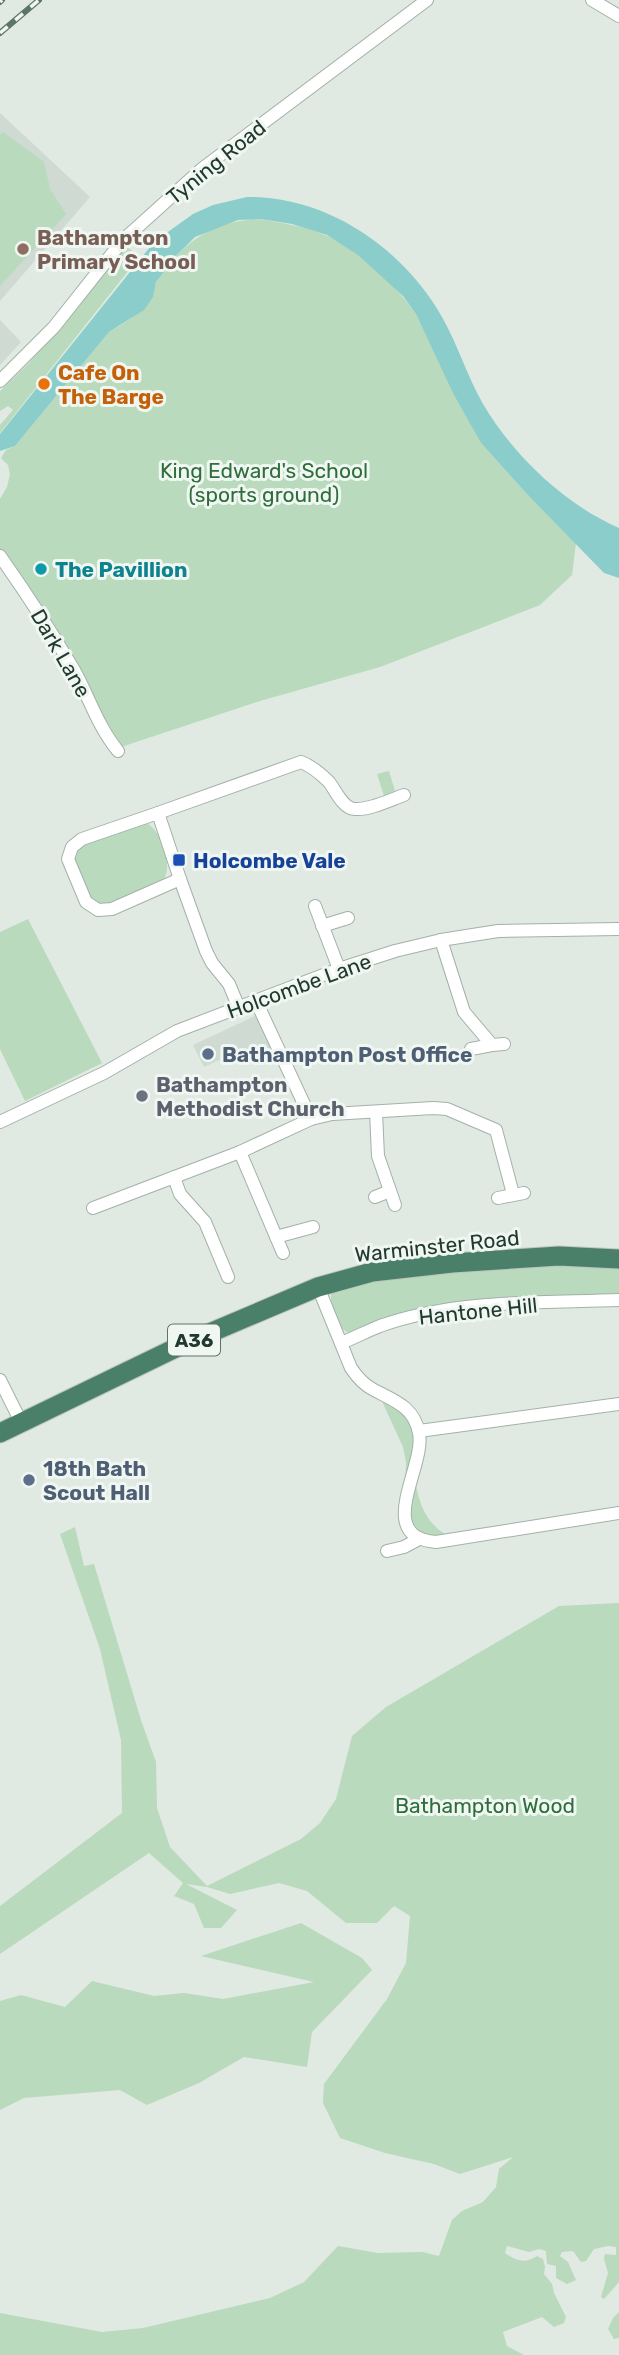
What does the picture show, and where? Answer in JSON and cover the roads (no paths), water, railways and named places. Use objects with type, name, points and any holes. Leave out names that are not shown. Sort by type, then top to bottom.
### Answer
[{"type":"highway","name":"Warminster Road","points":[[0,1433],[197,1338],[318,1287],[372,1272],[452,1263],[559,1256],[619,1259]]},
{"type":"street","name":"Tyning Road","points":[[0,381],[54,327],[123,240],[142,223],[203,169],[427,0]]},
{"type":"street","points":[[592,0],[619,16]]},
{"type":"street","name":"Dark Lane","points":[[0,556],[29,597],[73,669],[104,732],[118,751]]},
{"type":"street","points":[[180,878],[112,909],[98,910],[86,902],[68,859],[72,847],[82,839],[301,762],[328,780],[346,807],[352,810],[404,795]]},
{"type":"street","points":[[158,813],[206,951],[229,984],[239,1008]]},
{"type":"street","points":[[315,906],[340,969]]},
{"type":"street","points":[[322,926],[348,918]]},
{"type":"street","name":"Holcombe Lane","points":[[0,1122],[104,1073],[170,1034],[340,969],[441,940],[514,929],[619,929]]},
{"type":"street","points":[[441,940],[464,1012],[498,1044],[471,1049]]},
{"type":"street","points":[[256,1001],[312,1119]]},
{"type":"street","points":[[93,1208],[109,1209],[174,1177],[240,1152],[312,1119],[332,1114],[447,1109],[496,1130],[518,1194],[498,1198]]},
{"type":"street","points":[[376,1112],[378,1156],[395,1205]]},
{"type":"street","points":[[240,1152],[283,1253]]},
{"type":"street","points":[[174,1177],[180,1194],[205,1222],[211,1249],[228,1277]]},
{"type":"street","points":[[375,1197],[390,1191]]},
{"type":"street","points":[[276,1237],[313,1227]]},
{"type":"street","points":[[318,1287],[351,1368],[359,1380],[409,1410],[419,1431],[421,1446],[404,1511],[412,1534],[419,1539],[436,1542],[619,1513]]},
{"type":"street","name":"Hantone Hill","points":[[341,1343],[380,1326],[419,1315],[484,1306],[619,1300]]},
{"type":"street","points":[[0,1380],[21,1422]]},
{"type":"street","points":[[419,1431],[619,1404]]},
{"type":"street","points":[[387,1551],[404,1548],[419,1539]]},
{"type":"water","points":[[247,197],[277,199],[334,216],[384,248],[406,269],[426,292],[442,317],[483,404],[509,442],[560,492],[619,528],[619,578],[604,573],[481,443],[453,393],[416,314],[403,296],[358,255],[327,235],[292,224],[261,219],[238,220],[195,237],[156,282],[153,297],[144,310],[109,332],[15,446],[0,451],[0,434],[154,242],[193,214],[213,205]]},
{"type":"railway","points":[[0,33],[39,0]]},
{"type":"place","name":"Bathampton Primary School","points":[[23,249]]},
{"type":"place","name":"Cafe On The Barge","points":[[44,384]]},
{"type":"place","name":"The Pavillion","points":[[41,569]]},
{"type":"place","name":"Holcombe Vale","points":[[179,860]]},
{"type":"place","name":"Bathampton Post Office","points":[[208,1054]]},
{"type":"place","name":"Bathampton Methodist Church","points":[[142,1096]]},
{"type":"place","name":"18th Bath Scout Hall","points":[[29,1480]]},
{"type":"park label","name":"King Edward's School (sports ground)","points":[[264,482]]},
{"type":"park label","name":"Bathampton Wood","points":[[485,1805]]}]
